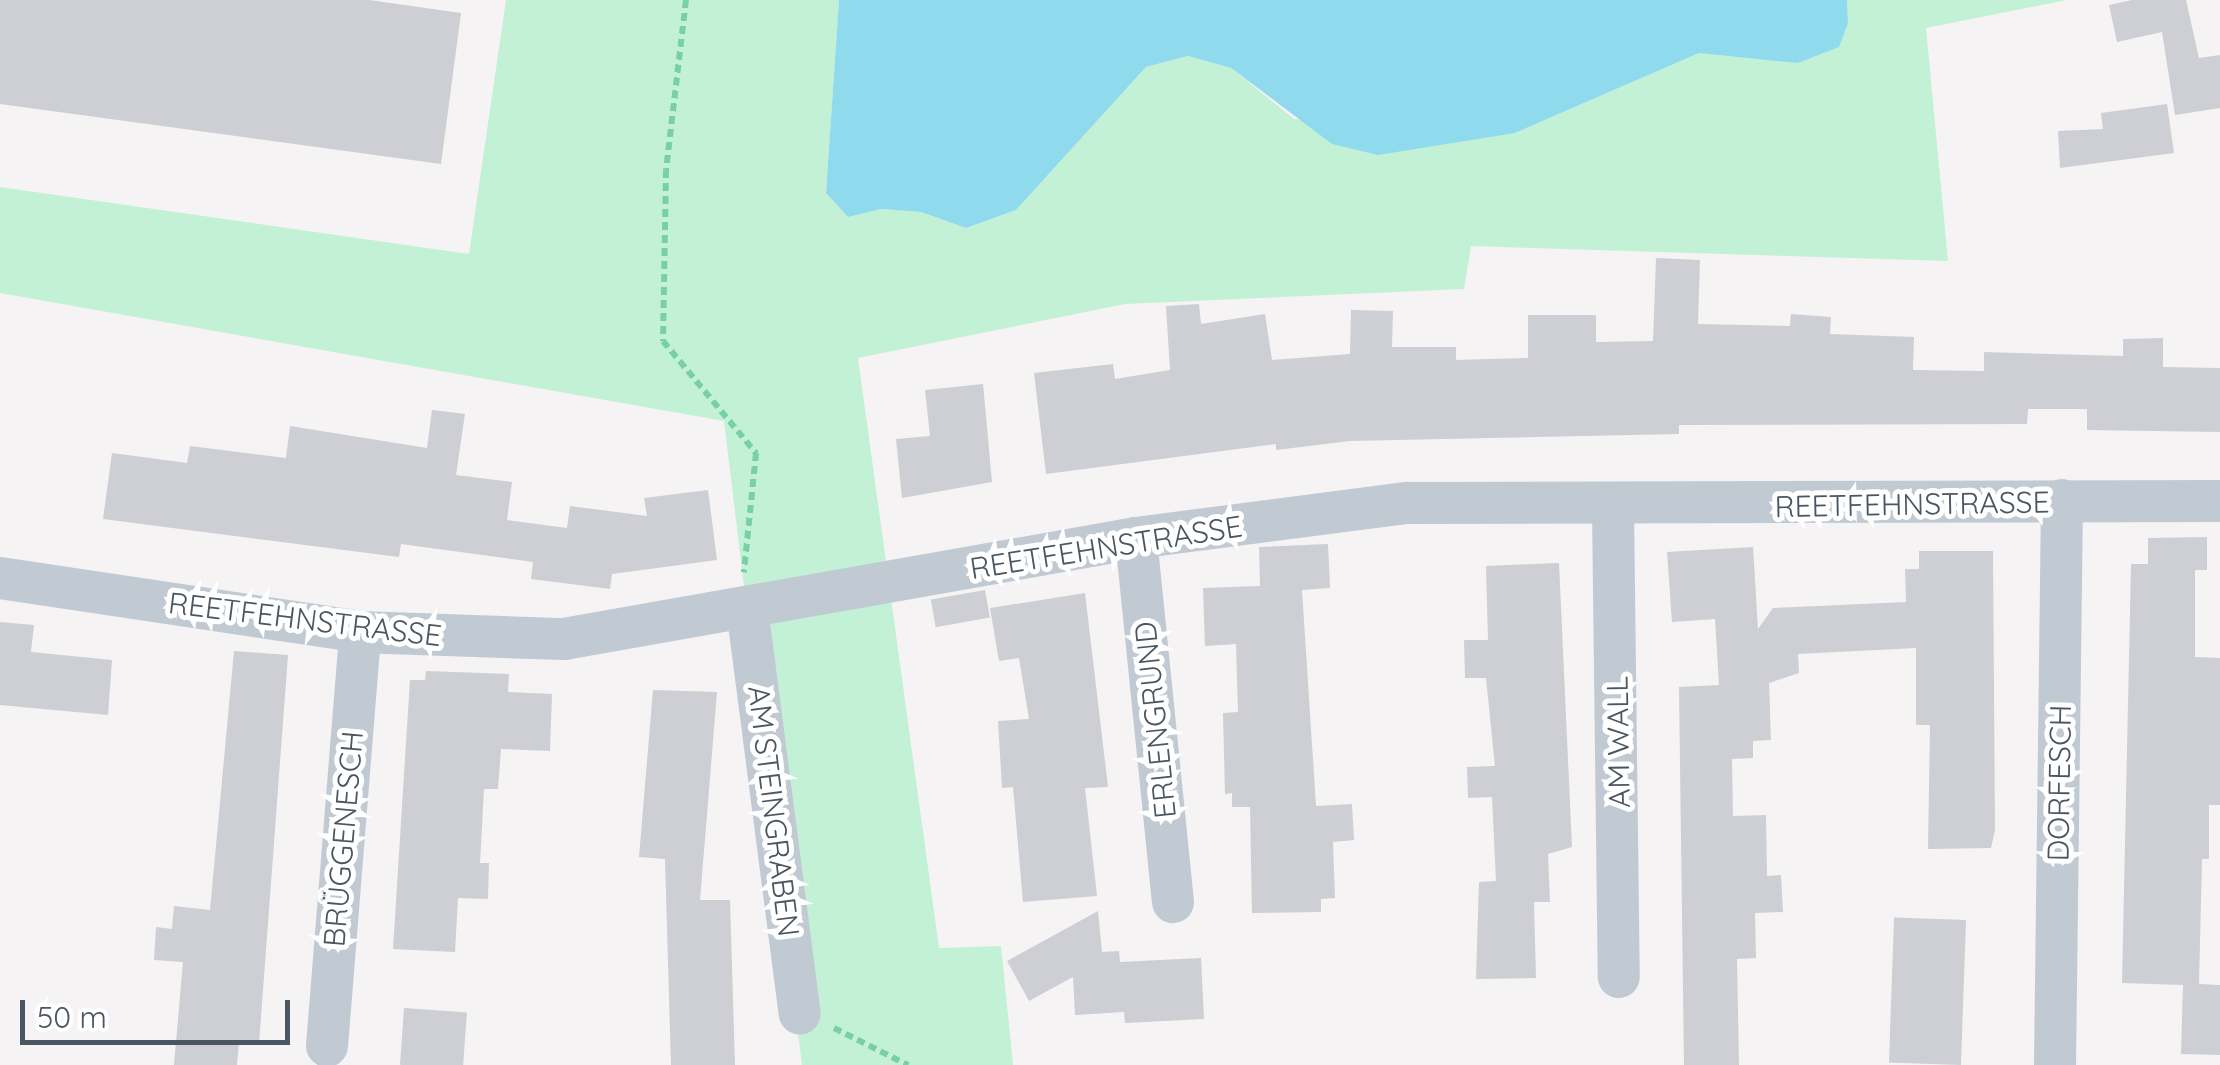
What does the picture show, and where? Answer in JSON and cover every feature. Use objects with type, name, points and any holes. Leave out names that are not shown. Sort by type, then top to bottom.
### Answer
[{"type":"street","name":"DORFESCH","points":[[2055,1065],[2062,500]]},
{"type":"street","name":"REETFEHNSTRASSE","points":[[0,578],[360,632],[564,640],[1136,538],[1407,503],[1613,508],[2220,501]]},
{"type":"street","name":"AM WALL","points":[[1613,508],[1619,977]]},
{"type":"street","name":"ERLENGRUND","points":[[1136,538],[1173,902]]},
{"type":"street","name":"AM STEINGRABEN","points":[[748,608],[800,1014]]},
{"type":"street","name":"BRÜGGENESCH","points":[[326,1046],[360,632]]},
{"type":"path","points":[[686,0],[666,170],[663,340],[756,454],[744,569],[748,608]]},
{"type":"path","points":[[800,1014],[908,1065]]},
{"type":"green space","points":[[506,0],[839,0],[826,193],[848,217],[881,209],[921,212],[966,228],[1016,210],[1146,67],[1188,56],[1231,68],[1294,119],[1515,133],[1699,53],[1738,56],[1848,23],[1847,0],[2067,0],[1926,28],[1948,261],[1471,246],[1464,289],[1125,304],[858,358],[939,948],[1001,946],[1013,1065],[802,1065],[724,421],[0,293],[0,187],[469,254]]},
{"type":"water","points":[[839,0],[1847,0],[1848,23],[1839,47],[1798,63],[1699,53],[1515,133],[1378,155],[1332,144],[1231,68],[1188,56],[1146,67],[1016,210],[966,228],[921,212],[881,209],[848,217],[826,193]]},
{"type":"building","points":[[0,0],[369,0],[461,13],[441,164],[0,104]]},
{"type":"building","points":[[2132,0],[2186,0],[2199,58],[2220,55],[2220,108],[2175,115],[2162,32],[2117,42],[2109,5]]},
{"type":"building","points":[[2167,104],[2174,153],[2060,168],[2058,131],[2103,129],[2101,113]]},
{"type":"building","points":[[1656,258],[1700,260],[1698,324],[1790,326],[1791,314],[1831,317],[1830,334],[1914,337],[1913,370],[1984,371],[1984,352],[2123,356],[2123,339],[2163,338],[2163,367],[2220,368],[2220,432],[2087,430],[2087,409],[2028,409],[2027,424],[1679,425],[1679,434],[1350,441],[1276,450],[1276,444],[1046,474],[1034,373],[1113,364],[1115,379],[1170,370],[1166,306],[1199,304],[1201,324],[1265,314],[1272,360],[1350,354],[1351,310],[1393,311],[1392,347],[1456,347],[1456,360],[1528,358],[1528,315],[1596,315],[1596,342],[1653,341]]},
{"type":"building","points":[[983,384],[992,482],[902,498],[896,439],[930,436],[925,390]]},
{"type":"building","points":[[432,410],[465,414],[456,475],[512,482],[507,520],[567,528],[570,506],[647,516],[644,498],[708,490],[717,560],[612,574],[610,589],[531,579],[533,562],[401,544],[399,557],[103,519],[112,453],[187,463],[190,446],[286,458],[290,426],[427,448]]},
{"type":"building","points":[[2207,537],[2207,570],[2195,570],[2195,657],[2220,658],[2220,805],[2209,805],[2209,859],[2202,859],[2199,984],[2220,985],[2220,1055],[2181,1054],[2183,985],[2122,983],[2131,564],[2148,564],[2148,538]]},
{"type":"building","points":[[1328,544],[1330,588],[1302,590],[1316,806],[1352,804],[1354,840],[1333,842],[1335,898],[1321,899],[1321,912],[1252,913],[1250,807],[1232,807],[1232,793],[1225,794],[1223,713],[1238,712],[1236,644],[1205,646],[1203,588],[1260,586],[1259,547]]},
{"type":"building","points":[[1753,547],[1758,629],[1773,608],[1906,602],[1905,569],[1919,569],[1919,551],[1993,551],[1995,830],[1991,848],[1928,849],[1930,725],[1916,725],[1916,648],[1798,654],[1799,673],[1769,683],[1771,740],[1753,741],[1753,758],[1732,759],[1733,816],[1766,815],[1767,876],[1781,875],[1783,912],[1755,913],[1756,958],[1737,959],[1739,1065],[1684,1065],[1679,687],[1719,685],[1715,619],[1672,622],[1667,552]]},
{"type":"building","points":[[1559,563],[1572,847],[1548,854],[1550,902],[1534,902],[1536,978],[1476,979],[1479,882],[1496,881],[1492,797],[1468,798],[1467,767],[1495,766],[1486,678],[1465,678],[1464,640],[1488,640],[1486,566]]},
{"type":"building","points":[[985,590],[990,618],[936,627],[931,600]]},
{"type":"building","points":[[1085,593],[1108,787],[1085,788],[1097,896],[1023,902],[1013,787],[1002,788],[998,721],[1029,719],[1019,658],[999,661],[990,608]]},
{"type":"building","points":[[0,622],[34,625],[31,652],[112,660],[108,715],[0,705]]},
{"type":"building","points":[[234,651],[288,655],[259,1044],[239,1042],[237,1065],[174,1065],[183,962],[154,960],[156,927],[172,929],[174,906],[210,910]]},
{"type":"building","points":[[426,671],[509,674],[508,692],[552,694],[550,751],[501,749],[498,789],[484,789],[480,863],[489,863],[488,899],[458,898],[455,952],[393,949],[410,680],[425,680]]},
{"type":"building","points":[[653,690],[717,692],[700,900],[730,900],[735,1065],[671,1065],[665,859],[639,857]]},
{"type":"building","points":[[1098,911],[1102,952],[1119,951],[1120,962],[1201,958],[1204,1019],[1125,1023],[1124,1012],[1075,1015],[1073,977],[1029,1001],[1007,961]]},
{"type":"building","points":[[1894,917],[1966,920],[1961,1065],[1889,1062]]},
{"type":"building","points":[[404,1008],[467,1012],[463,1065],[400,1065]]}]
